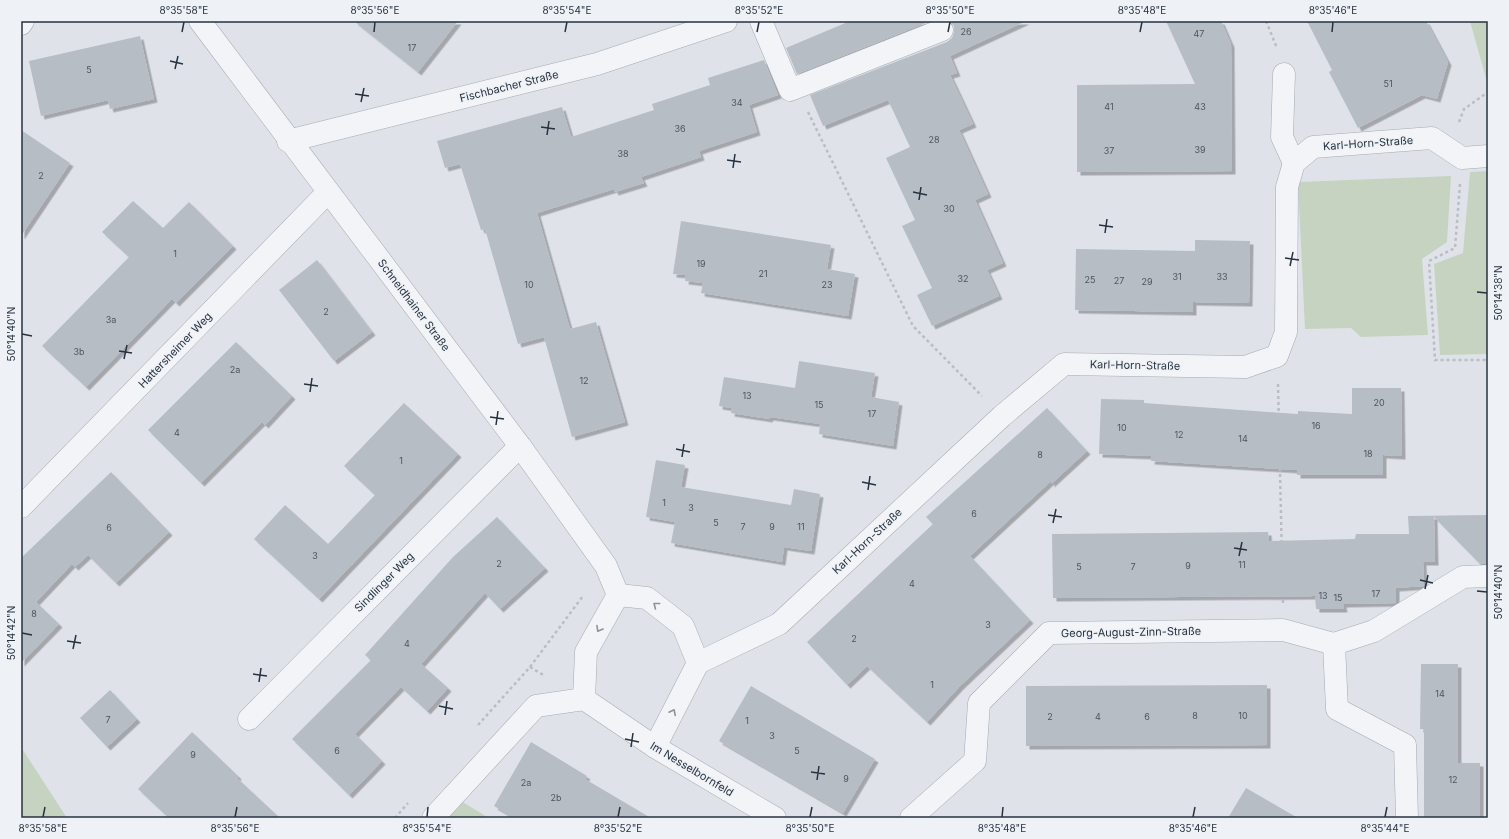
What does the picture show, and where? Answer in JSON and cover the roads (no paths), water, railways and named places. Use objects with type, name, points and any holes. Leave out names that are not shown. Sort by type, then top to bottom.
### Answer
[{"type":"street","name":"Schneidhainer Straße","points":[[200,21],[288,141],[520,446],[606,566],[618,595]]},
{"type":"street","name":"Fischbacher Straße","points":[[288,141],[597,64],[726,21]]},
{"type":"street","points":[[761,21],[790,90],[942,30]]},
{"type":"street","points":[[1284,74],[1282,138],[1294,163]]},
{"type":"street","name":"Karl-Horn-Straße","points":[[698,663],[779,624],[1002,416],[1064,364],[1246,367],[1277,356],[1286,332],[1287,187],[1294,163],[1313,147],[1432,138],[1462,158],[1488,156]]},
{"type":"street","name":"Hattersheimer Weg","points":[[21,507],[328,192]]},
{"type":"street","name":"Sindlinger Weg","points":[[249,719],[520,446]]},
{"type":"street","points":[[1407,818],[1405,745],[1337,709],[1334,644],[1374,631],[1463,577],[1488,576]]},
{"type":"street","points":[[433,818],[536,706],[584,699],[586,652],[618,595],[647,598],[683,626],[698,663],[655,747]]},
{"type":"street","name":"Georg-August-Zinn-Straße","points":[[911,818],[975,761],[979,703],[1049,633],[1283,630],[1334,644]]},
{"type":"street","name":"Im Nesselbornfeld","points":[[584,699],[655,747],[775,818]]}]
